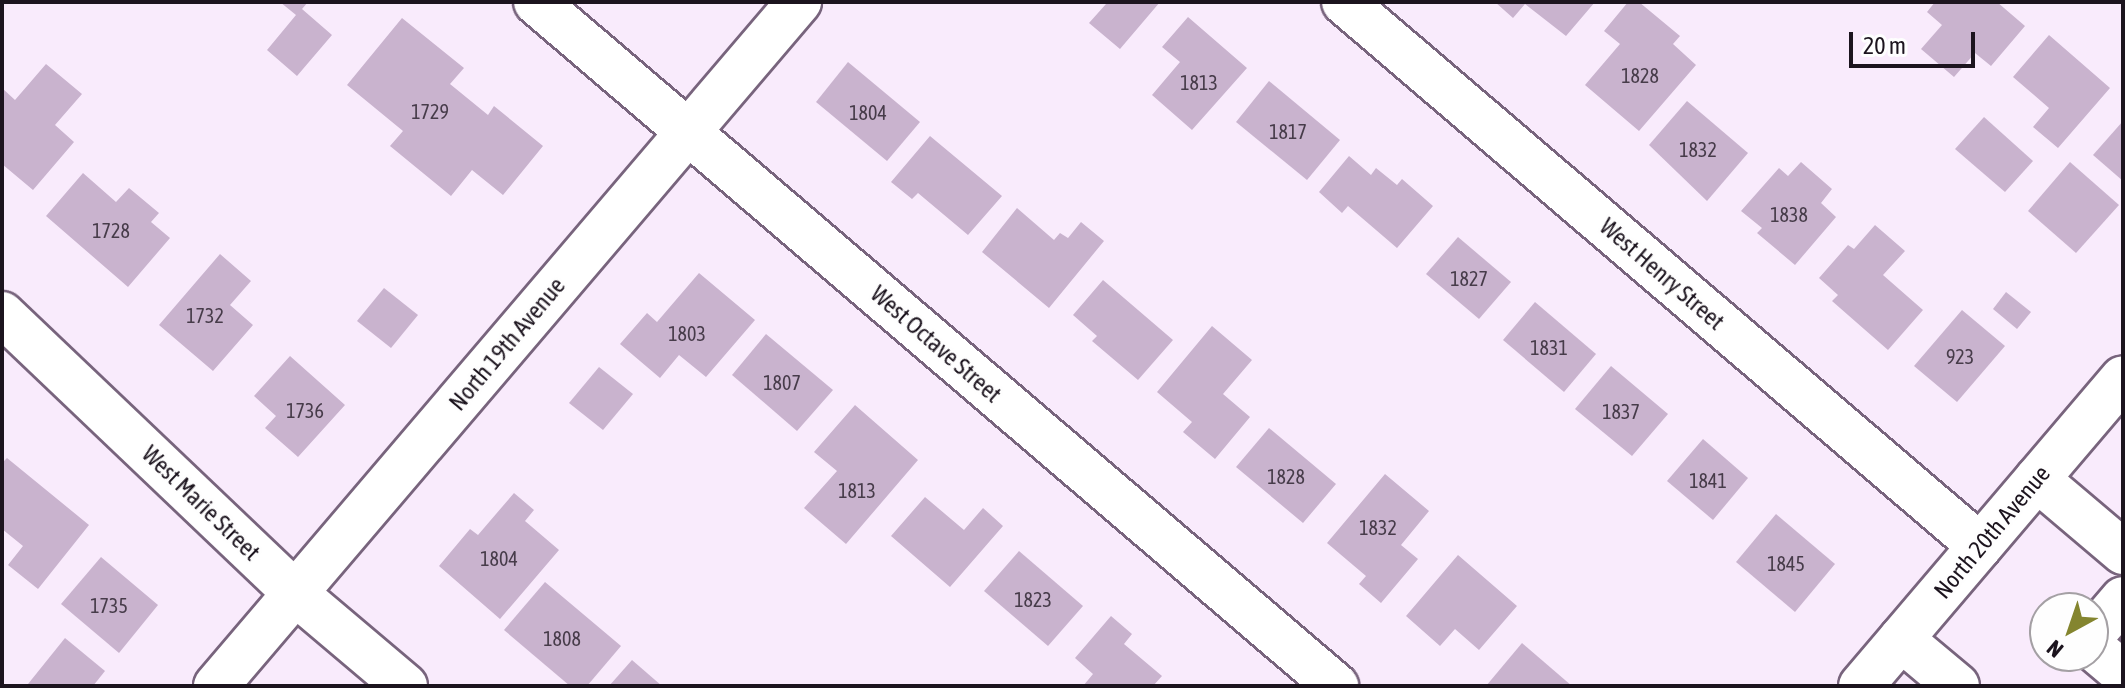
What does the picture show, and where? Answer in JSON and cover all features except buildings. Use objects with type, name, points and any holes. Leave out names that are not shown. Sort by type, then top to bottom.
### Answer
[{"type":"street","name":"West Octave Street","points":[[536,2],[1336,686]]},
{"type":"street","name":"North 19th Avenue","points":[[216,686],[799,2]]},
{"type":"street","name":"West Henry Street","points":[[1344,2],[1980,546]]},
{"type":"street","name":"West Marie Street","points":[[2,314],[295,593],[405,686]]},
{"type":"street","name":"North 20th Avenue","points":[[1861,686],[2123,378]]},
{"type":"street","points":[[2037,479],[2123,552]]},
{"type":"street","points":[[2109,615],[2123,599]]},
{"type":"street","points":[[1901,639],[1957,686]]}]
